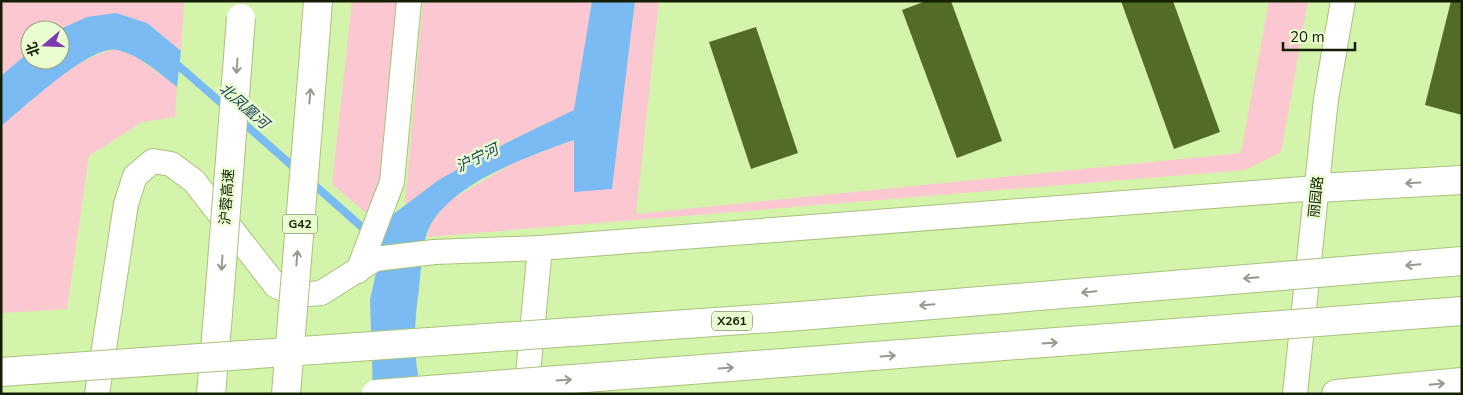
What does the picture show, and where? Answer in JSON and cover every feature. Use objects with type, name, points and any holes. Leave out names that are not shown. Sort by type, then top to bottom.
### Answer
[{"type":"main road","name":"G42","points":[[286,394],[318,1]]},
{"type":"main road","name":"沪蓉高速","points":[[211,394],[242,9]]},
{"type":"main road","points":[[1316,188],[1462,180]]},
{"type":"main road","name":"X261","points":[[1,372],[800,316],[1462,261]]},
{"type":"main road","points":[[376,394],[1462,311]]},
{"type":"main road","points":[[1336,394],[1462,382]]},
{"type":"street","points":[[366,260],[377,219],[392,182],[409,1]]},
{"type":"street","name":"丽园路","points":[[1295,394],[1326,98],[1343,1]]},
{"type":"street","points":[[97,394],[126,204],[135,176],[153,161],[171,164],[194,181],[276,286],[299,295],[321,293],[366,260],[434,252],[540,248],[1316,188]]},
{"type":"street","points":[[526,394],[540,248]]},
{"type":"shaded area","points":[[1,1],[184,1],[181,51],[147,23],[70,27],[70,20],[20,20],[20,60],[1,76]]},
{"type":"shaded area","points":[[352,1],[398,1],[380,193],[366,213],[332,184]]},
{"type":"shaded area","points":[[423,1],[592,1],[575,110],[512,140],[405,205]]},
{"type":"shaded area","points":[[635,1],[659,1],[636,214],[1241,153],[1269,1],[1308,1],[1281,152],[1245,170],[427,237],[429,227],[447,202],[517,161],[574,140],[612,189]]},
{"type":"shaded area","points":[[116,49],[138,58],[177,87],[175,117],[142,122],[89,156],[67,309],[1,313],[1,126],[55,80],[84,61]]},
{"type":"water","points":[[592,1],[635,1],[612,189],[574,192],[574,140],[494,172],[456,196],[441,210],[430,226],[424,248],[416,315],[415,342],[419,381],[423,394],[373,394],[370,300],[388,218],[440,179],[512,140],[574,110]]},
{"type":"water","points":[[116,13],[147,23],[181,51],[177,87],[149,65],[134,56],[118,50],[106,51],[91,57],[70,70],[70,25],[87,17]]},
{"type":"water","points":[[20,60],[20,70],[70,70],[1,126],[1,76]]},
{"type":"building","points":[[926,1],[951,1],[1002,141],[957,158],[902,10]]},
{"type":"building","points":[[1121,1],[1173,1],[1220,132],[1174,149]]},
{"type":"building","points":[[1451,1],[1462,1],[1462,115],[1425,105]]},
{"type":"building","points":[[756,27],[798,153],[751,169],[709,42]]},
{"type":"waterway","name":"北凤凰河","points":[[172,60],[227,108]]},
{"type":"waterway","name":"北凤凰河","points":[[239,119],[298,171]]},
{"type":"waterway","name":"北凤凰河","points":[[311,182],[390,252]]},
{"type":"water label","name":"沪宁河","points":[[477,158]]}]
